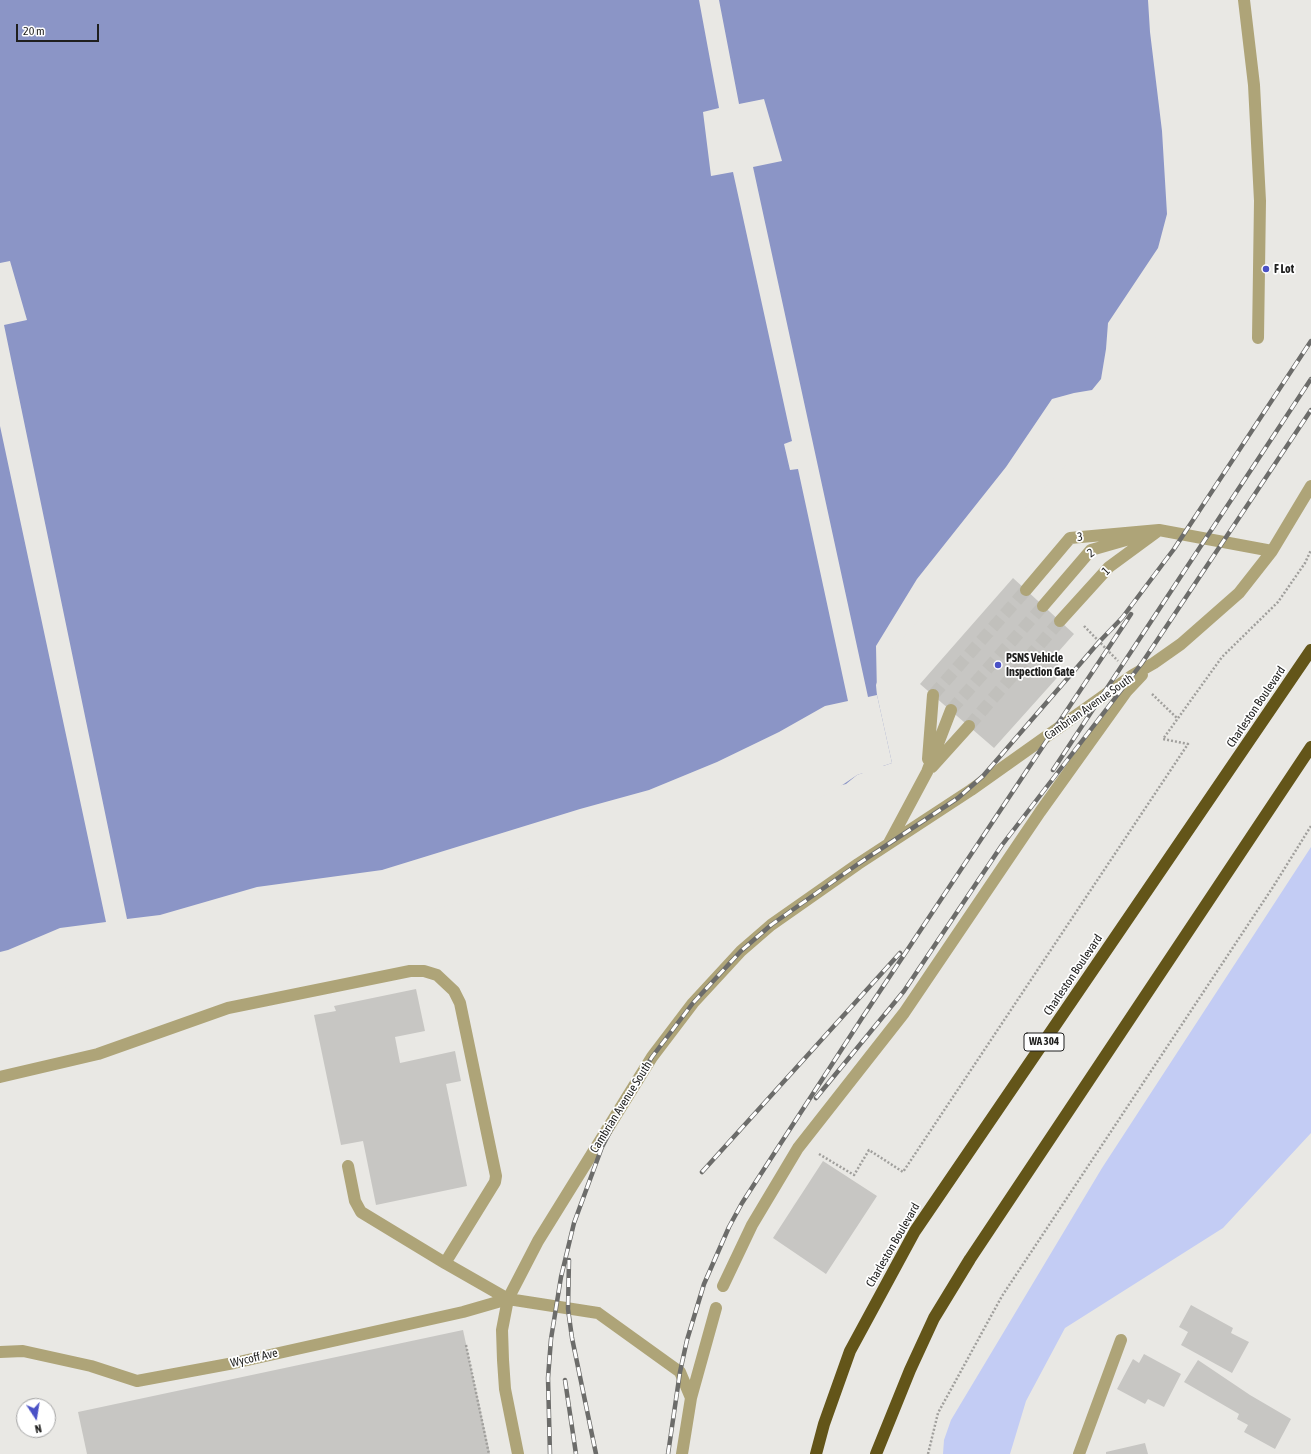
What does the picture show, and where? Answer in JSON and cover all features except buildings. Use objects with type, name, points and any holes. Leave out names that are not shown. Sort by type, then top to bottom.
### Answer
[{"type":"highway","name":"Charleston Boulevard","points":[[816,1454],[824,1424],[850,1351],[915,1231],[1311,650]]},
{"type":"highway","points":[[876,1454],[905,1382],[934,1318],[966,1266],[1311,747]]},
{"type":"street","points":[[1244,0],[1254,85],[1260,201],[1258,338]]},
{"type":"street","name":"Cambrian Avenue South","points":[[518,1454],[505,1389],[502,1360],[502,1330],[508,1299],[538,1242],[652,1057],[693,1002],[741,951],[771,925],[971,790],[1181,644],[1239,593],[1272,551],[1311,486]]},
{"type":"street","points":[[1159,530],[1272,551]]},
{"type":"street","name":"3","points":[[1026,590],[1070,538],[1159,530]]},
{"type":"street","name":"2","points":[[1043,606],[1091,550],[1159,530]]},
{"type":"street","name":"1","points":[[1060,621],[1109,567],[1159,530]]},
{"type":"street","points":[[723,1286],[752,1225],[798,1148],[904,1013],[1040,812],[1126,692],[1135,677]]},
{"type":"street","points":[[927,772],[933,695]]},
{"type":"street","points":[[927,772],[951,710]]},
{"type":"street","points":[[927,772],[969,726]]},
{"type":"street","name":"Cambrian Avenue South","points":[[889,844],[927,772]]},
{"type":"street","points":[[0,1077],[98,1054],[228,1008],[410,971],[424,971],[437,975],[454,991],[460,1003],[496,1176],[495,1182],[445,1263]]},
{"type":"street","points":[[348,1166],[355,1201],[361,1212],[508,1299],[598,1313],[680,1372],[691,1398]]},
{"type":"street","name":"Wycoff Ave","points":[[0,1352],[23,1351],[91,1366],[138,1381],[234,1363],[463,1312],[508,1299]]},
{"type":"street","points":[[682,1454],[691,1398],[716,1308]]},
{"type":"street","points":[[1079,1454],[1122,1340]]},
{"type":"path","points":[[813,1158],[817,1152],[854,1175],[869,1150],[903,1172],[1188,744],[1163,739],[1222,657],[1278,602],[1305,563],[1311,550]]},
{"type":"path","points":[[1070,610],[1103,647],[1178,719]]},
{"type":"path","points":[[928,1454],[938,1413],[1002,1296],[1273,887],[1311,826]]},
{"type":"path","points":[[466,1345],[489,1454]]},
{"type":"shaded area","points":[[0,0],[1182,0],[1181,297],[889,649],[876,685],[892,763],[857,775],[846,784],[0,1002]]},
{"type":"shaded area","points":[[1311,847],[1311,1133],[1223,1228],[1065,1328],[1026,1401],[1010,1454],[943,1454],[944,1440],[951,1420],[1102,1168]]},
{"type":"pier","points":[[699,0],[719,0],[739,104],[764,99],[782,161],[753,167],[868,697],[877,695],[892,763],[883,766],[884,768],[864,775],[863,773],[857,775],[832,792],[704,851],[61,988],[0,1004],[0,952],[60,928],[106,922],[0,426],[0,263],[10,261],[27,320],[4,325],[127,919],[160,915],[257,887],[382,870],[580,809],[649,790],[717,762],[779,732],[825,706],[848,701],[798,469],[790,470],[784,444],[792,441],[733,172],[711,176],[703,112],[719,108]]},
{"type":"pier","points":[[1148,0],[1184,0],[1202,234],[1183,298],[1076,455],[891,650],[884,667],[877,695],[876,646],[917,579],[1006,467],[1052,399],[1092,390],[1101,379],[1106,349],[1108,323],[1158,248],[1167,214],[1162,131],[1150,32]]},
{"type":"tunnel","points":[[933,695],[1026,590]]},
{"type":"tunnel","points":[[951,710],[1043,606]]},
{"type":"tunnel","points":[[969,726],[1060,621]]},
{"type":"railway","points":[[550,1454],[548,1378],[551,1339],[561,1277],[574,1223],[602,1147],[631,1091],[652,1057],[693,1003],[741,951],[771,925],[858,864],[958,798],[983,776],[1099,642],[1122,618],[1174,549],[1311,341]]},
{"type":"railway","points":[[1053,770],[1311,379]]},
{"type":"railway","points":[[816,1098],[904,991],[1002,845],[1142,663],[1311,410]]},
{"type":"railway","points":[[668,1454],[680,1372],[687,1340],[704,1284],[729,1227],[742,1203],[862,1018],[1131,614]]},
{"type":"railway","points":[[702,1172],[900,953]]},
{"type":"railway","points":[[569,1260],[568,1309],[572,1338],[596,1454]]},
{"type":"railway","points":[[565,1380],[576,1454]]},
{"type":"place","name":"F Lot","points":[[1266,269]]},
{"type":"place","name":"PSNS Vehicle Inspection Gate","points":[[998,665]]}]
